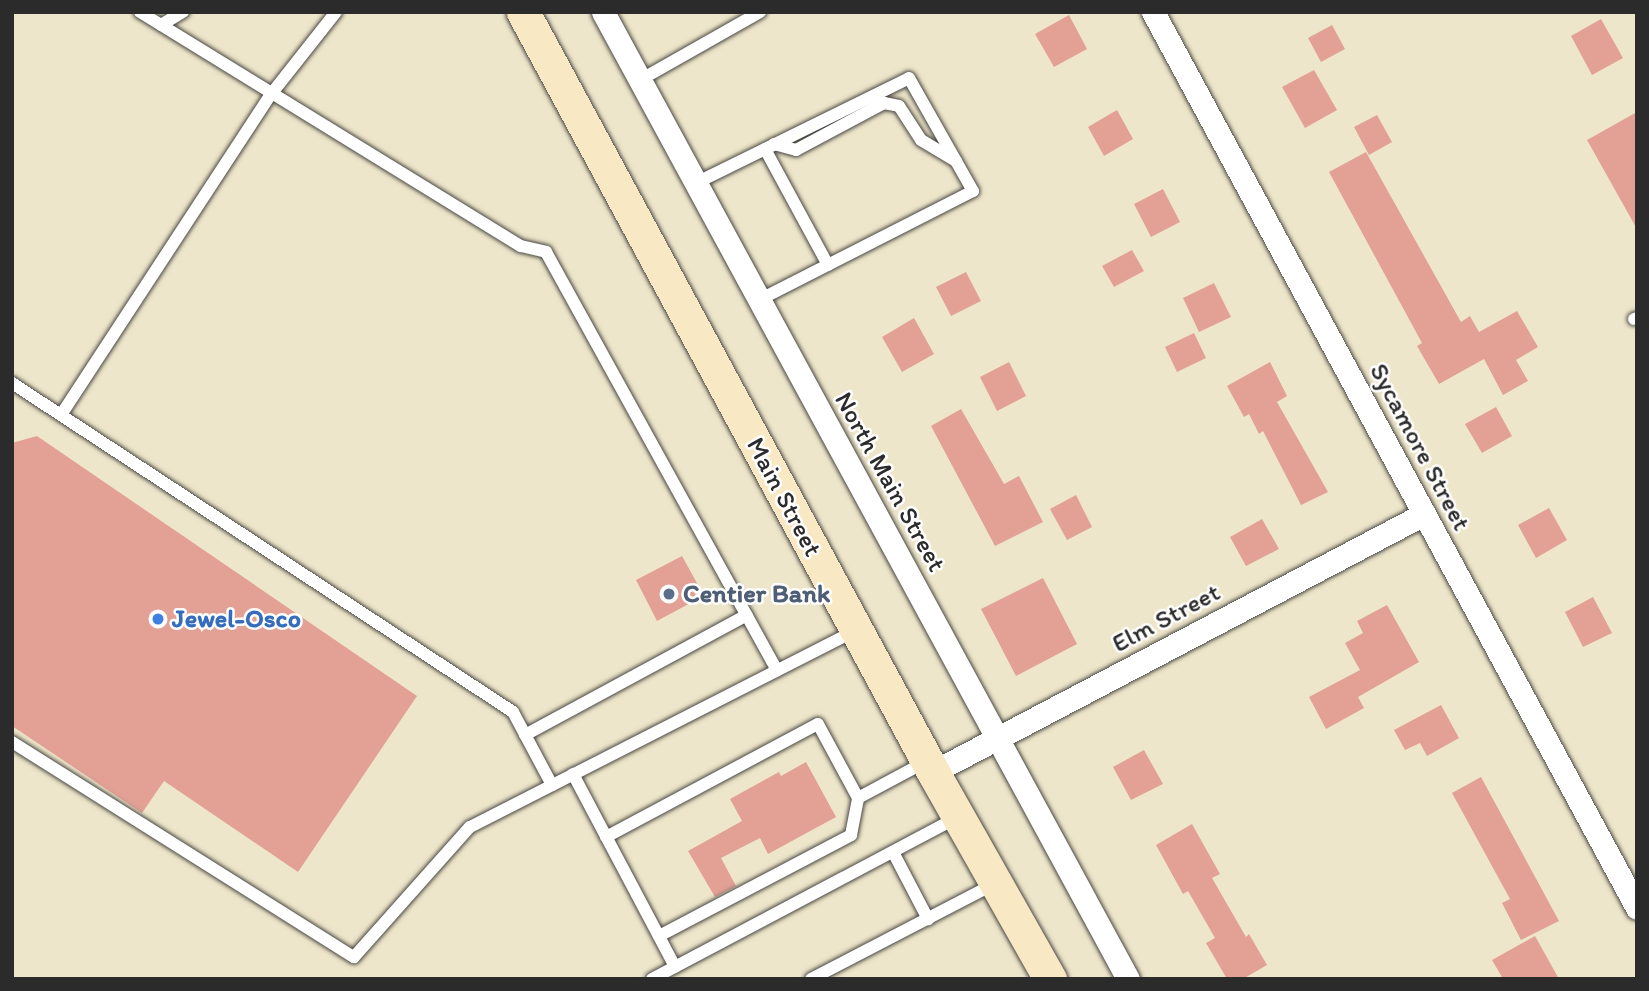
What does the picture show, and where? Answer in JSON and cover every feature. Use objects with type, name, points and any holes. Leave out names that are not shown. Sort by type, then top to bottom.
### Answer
[{"type":"main road","name":"Main Street","points":[[523,12],[930,766],[1050,979]]},
{"type":"street","name":"North Main Street","points":[[603,12],[1128,979]]},
{"type":"street","name":"Sycamore Street","points":[[1153,12],[1637,908]]},
{"type":"street","name":"Elm Street","points":[[930,766],[998,738],[1424,514]]},
{"type":"lane","points":[[139,12],[521,246],[546,252],[777,670]]},
{"type":"lane","points":[[161,25],[183,12]]},
{"type":"lane","points":[[61,415],[272,93],[335,12]]},
{"type":"lane","points":[[640,80],[760,12]]},
{"type":"lane","points":[[696,183],[909,78],[973,191],[759,300]]},
{"type":"lane","points":[[769,147],[796,150],[884,103],[899,106],[921,141],[956,161]]},
{"type":"lane","points":[[769,147],[828,265]]},
{"type":"lane","points":[[12,383],[513,712],[552,785]]},
{"type":"lane","points":[[525,735],[747,615]]},
{"type":"lane","points":[[12,742],[354,957],[470,827],[856,630]]},
{"type":"lane","points":[[606,837],[818,724],[858,798],[850,835],[659,936]]},
{"type":"lane","points":[[858,798],[930,766]]},
{"type":"lane","points":[[573,774],[675,967]]},
{"type":"lane","points":[[652,979],[959,817]]},
{"type":"lane","points":[[892,852],[928,919]]},
{"type":"lane","points":[[811,979],[997,883]]},
{"type":"building","points":[[1069,15],[1087,49],[1054,67],[1035,34]]},
{"type":"building","points":[[1601,19],[1623,58],[1592,75],[1571,36]]},
{"type":"building","points":[[1332,25],[1345,49],[1321,62],[1308,38]]},
{"type":"building","points":[[1314,70],[1337,110],[1305,128],[1282,87]]},
{"type":"building","points":[[1117,110],[1133,139],[1104,156],[1088,127]]},
{"type":"building","points":[[1637,112],[1637,229],[1587,140]]},
{"type":"building","points":[[1377,115],[1392,142],[1369,155],[1354,127]]},
{"type":"building","points":[[1366,152],[1461,322],[1470,316],[1479,332],[1517,311],[1538,347],[1516,360],[1528,381],[1503,395],[1484,359],[1439,384],[1417,346],[1422,343],[1329,172]]},
{"type":"building","points":[[1163,189],[1180,222],[1151,237],[1134,204]]},
{"type":"building","points":[[1132,250],[1144,271],[1114,287],[1102,266]]},
{"type":"building","points":[[966,272],[981,301],[951,316],[936,287]]},
{"type":"building","points":[[1214,283],[1231,317],[1199,332],[1183,298]]},
{"type":"building","points":[[914,318],[934,354],[902,372],[882,337]]},
{"type":"building","points":[[1194,333],[1206,358],[1177,372],[1165,347]]},
{"type":"building","points":[[1009,362],[1026,396],[997,411],[980,377]]},
{"type":"building","points":[[1270,362],[1287,396],[1277,402],[1328,492],[1301,505],[1263,431],[1259,434],[1249,414],[1244,417],[1227,386]]},
{"type":"building","points":[[1496,407],[1512,436],[1482,453],[1465,424]]},
{"type":"building","points":[[961,409],[1004,484],[1019,476],[1043,522],[995,546],[931,426]]},
{"type":"building","name":"Jewel-Osco","points":[[37,436],[417,696],[298,872],[164,781],[142,813],[12,726],[12,443]]},
{"type":"building","points":[[1076,495],[1092,527],[1067,540],[1050,509]]},
{"type":"building","points":[[1549,508],[1567,540],[1536,558],[1518,525]]},
{"type":"building","points":[[1262,519],[1279,549],[1246,566],[1230,537]]},
{"type":"building","name":"Centier Bank","points":[[682,556],[698,585],[692,588],[698,599],[657,621],[636,580]]},
{"type":"building","points":[[1043,578],[1077,644],[1016,676],[981,609]]},
{"type":"building","points":[[1593,597],[1612,633],[1583,647],[1565,612]]},
{"type":"building","points":[[1387,605],[1419,662],[1358,697],[1364,708],[1326,729],[1309,697],[1360,670],[1345,643],[1363,633],[1357,621]]},
{"type":"building","points":[[1441,705],[1459,738],[1427,756],[1420,743],[1405,750],[1394,730]]},
{"type":"building","points":[[1144,750],[1163,784],[1131,800],[1113,767]]},
{"type":"building","points":[[806,762],[836,817],[768,854],[760,838],[721,858],[736,886],[715,897],[688,851],[742,821],[730,799],[779,772],[781,776]]},
{"type":"building","points":[[1481,777],[1559,921],[1521,940],[1502,903],[1510,899],[1452,793]]},
{"type":"building","points":[[1192,824],[1220,874],[1212,878],[1246,937],[1249,934],[1267,965],[1243,979],[1227,979],[1206,943],[1215,938],[1188,891],[1183,894],[1156,845]]},
{"type":"building","points":[[1535,936],[1559,979],[1503,979],[1492,960]]},
{"type":"place","name":"Centier Bank","points":[[669,594]]},
{"type":"place","name":"Jewel-Osco","points":[[158,619]]}]
